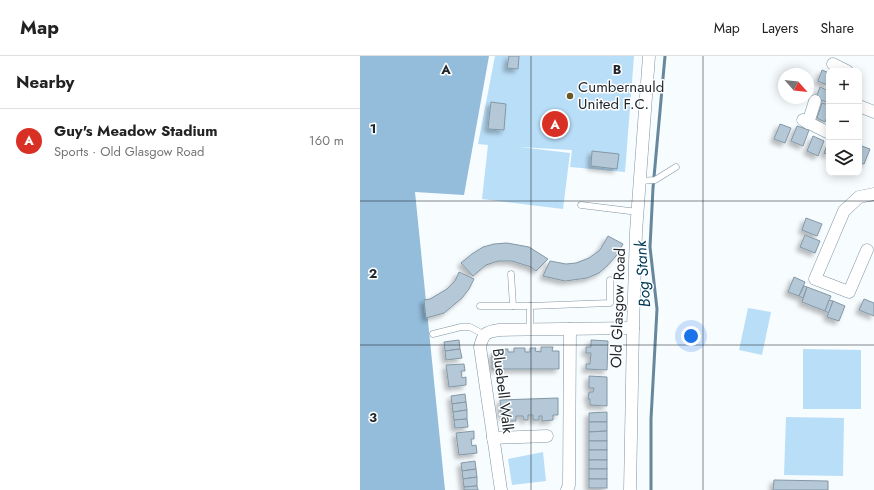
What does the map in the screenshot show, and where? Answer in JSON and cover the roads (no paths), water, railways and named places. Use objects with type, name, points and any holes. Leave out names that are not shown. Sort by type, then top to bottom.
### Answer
[{"type":"street","name":"Old Glasgow Road","points":[[630,490],[633,328],[638,212],[649,181],[649,56]]},
{"type":"street","points":[[833,64],[841,68]]},
{"type":"street","points":[[815,101],[805,121],[826,132]]},
{"type":"street","points":[[862,107],[874,112]]},
{"type":"street","points":[[866,250],[849,292],[815,279],[844,211],[859,197],[874,194]]},
{"type":"street","name":"Bluebell Walk","points":[[501,490],[480,347],[482,338],[487,332],[499,330],[530,328],[633,328]]},
{"type":"street","points":[[567,490],[569,486],[570,328]]},
{"type":"street","points":[[493,438],[547,436]]},
{"type":"lane","points":[[649,181],[676,167]]},
{"type":"lane","points":[[581,205],[638,212]]},
{"type":"lane","points":[[511,274],[513,306]]},
{"type":"lane","points":[[480,306],[530,306],[610,302],[610,280]]},
{"type":"lane","points":[[530,306],[530,328]]},
{"type":"lane","points":[[433,334],[461,327],[470,327],[485,335]]},
{"type":"waterway","name":"Bog Stank","points":[[651,490],[651,419],[657,309],[650,247],[653,188],[665,56]]},
{"type":"place","name":"Cumbernauld United F.C.","points":[[570,96]]},
{"type":"place","name":"Guy's Meadow Stadium","points":[[555,124]]}]
